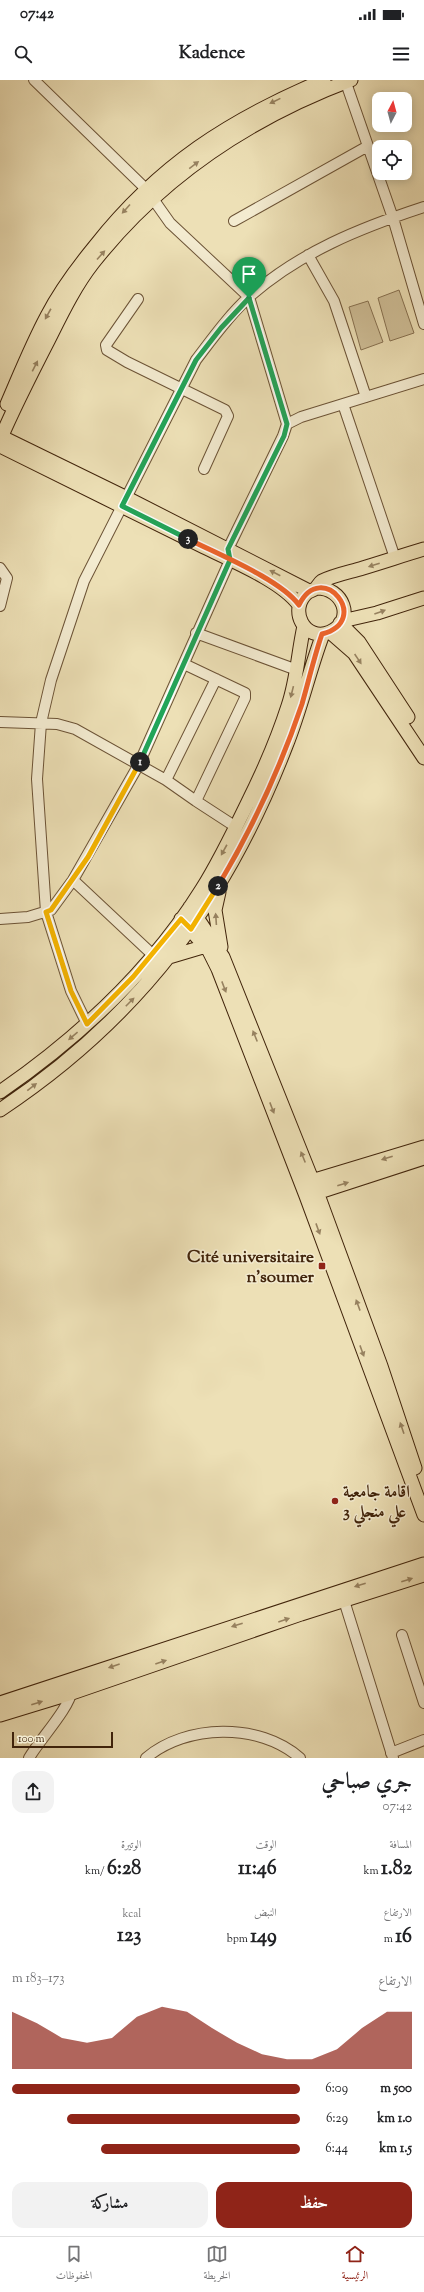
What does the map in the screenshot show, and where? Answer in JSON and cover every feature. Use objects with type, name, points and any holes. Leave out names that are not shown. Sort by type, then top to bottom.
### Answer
[{"type":"main road","points":[[0,419],[47,315],[62,290],[110,227],[149,194],[187,154],[216,134],[278,100],[324,80]]},
{"type":"main road","points":[[0,1110],[20,1097],[94,1038],[140,993],[195,924],[222,879],[268,787],[286,747],[302,702],[334,627],[344,614],[341,599],[330,590],[312,590],[229,554],[0,440],[10,415],[67,303],[93,264],[140,210],[149,194],[231,138],[303,98],[347,81]]},
{"type":"main road","points":[[0,1092],[34,1068],[87,1024],[153,955],[202,890],[236,827],[269,758],[289,705],[297,670],[304,626],[298,613],[302,597],[322,581],[424,548]]},
{"type":"main road","points":[[229,554],[294,598],[299,605]]},
{"type":"main road","points":[[304,626],[316,633],[424,598]]},
{"type":"main road","points":[[334,627],[359,642],[424,742]]},
{"type":"main road","points":[[334,627],[354,653],[424,758]]},
{"type":"main road","points":[[222,879],[215,910],[216,926],[223,957],[264,1073],[424,1491]]},
{"type":"main road","points":[[190,907],[195,924],[210,947],[264,1073]]},
{"type":"main road","points":[[181,919],[195,924]]},
{"type":"main road","points":[[210,947],[223,957]]},
{"type":"main road","points":[[169,957],[210,947]]},
{"type":"main road","points":[[309,1189],[424,1147]]},
{"type":"main road","points":[[309,1189],[424,1158]]},
{"type":"main road","points":[[309,1189],[424,1515]]},
{"type":"main road","points":[[0,1715],[73,1686],[342,1596],[424,1564]]},
{"type":"main road","points":[[342,1596],[424,1575]]},
{"type":"main road","points":[[0,1703],[73,1686]]},
{"type":"street","points":[[0,919],[28,917],[51,910],[73,880],[138,766],[184,664],[229,554],[284,436],[287,424],[249,298],[170,223],[149,194],[34,80]]},
{"type":"street","points":[[347,81],[393,218],[424,324]]},
{"type":"street","points":[[234,221],[368,146]]},
{"type":"street","points":[[87,1024],[71,991],[46,912],[37,779],[41,723],[50,680],[84,581],[196,360],[221,328],[249,298],[308,255],[359,229],[424,207]]},
{"type":"street","points":[[308,255],[334,301],[366,397]]},
{"type":"street","points":[[138,299],[106,345],[107,350],[127,362],[221,407],[226,412],[228,416],[204,469]]},
{"type":"street","points":[[287,424],[301,417],[424,379]]},
{"type":"street","points":[[343,404],[395,558]]},
{"type":"street","points":[[0,568],[8,578],[0,606]]},
{"type":"street","points":[[196,634],[297,670]]},
{"type":"street","points":[[184,664],[245,693],[245,698],[196,801]]},
{"type":"street","points":[[166,780],[216,679]]},
{"type":"street","points":[[0,722],[57,724],[76,729],[138,766],[166,780],[236,827]]},
{"type":"street","points":[[73,880],[153,955]]},
{"type":"street","points":[[342,1596],[392,1756],[424,1740]]},
{"type":"street","points":[[402,1635],[424,1703]]},
{"type":"street","points":[[29,1758],[39,1741],[55,1722],[73,1686]]},
{"type":"street","points":[[146,1758],[156,1749],[175,1739],[207,1733],[231,1732],[250,1734],[277,1743],[300,1758]]},
{"type":"shaded area","points":[[399,290],[414,333],[390,341],[378,298]]},
{"type":"shaded area","points":[[368,301],[383,342],[361,350],[349,307]]},
{"type":"place","name":"Cité universitaire n'soumer","points":[[322,1266]]},
{"type":"place","name":"اقامة جامعية علي منجلي 3","points":[[335,1501]]},
{"type":"route","points":[[249,298],[221,328],[196,360],[122,506],[230,560],[276,585],[294,598],[299,605],[302,597],[309,591],[316,588],[330,590],[341,599],[344,606],[344,614],[342,621],[337,627],[330,632],[322,634],[311,667],[302,702],[286,747],[247,831],[203,912],[191,929],[181,919],[133,977],[87,1024],[71,991],[46,912],[51,910],[88,857],[138,766],[230,560],[228,549],[276,449],[284,436],[287,424],[249,298]]}]
